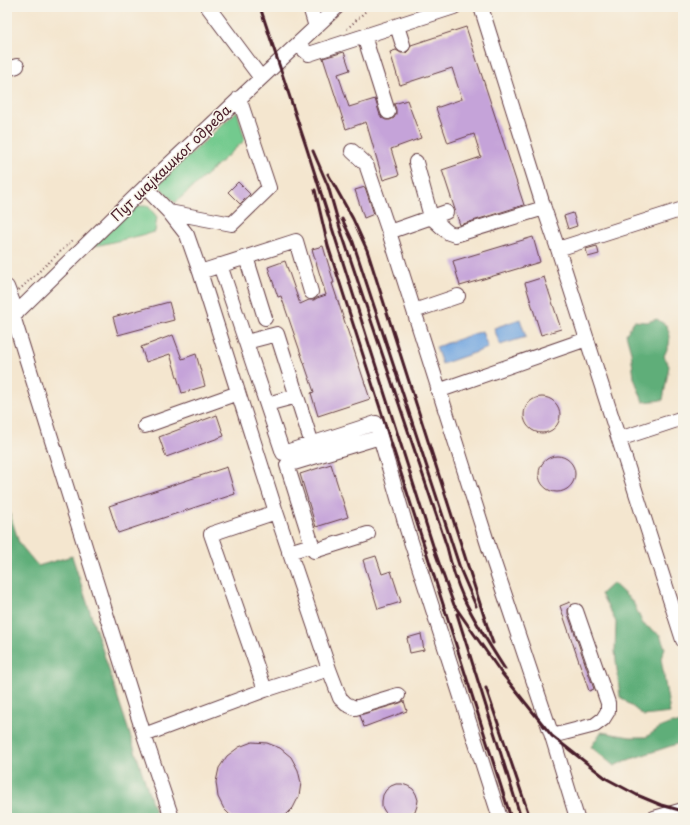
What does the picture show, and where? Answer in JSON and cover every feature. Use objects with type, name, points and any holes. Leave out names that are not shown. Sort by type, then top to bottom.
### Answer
[{"type":"street","points":[[208,7],[261,78]]},
{"type":"street","points":[[310,7],[316,28]]},
{"type":"street","name":"Пут шајкашког одреда","points":[[12,317],[145,187],[338,7]]},
{"type":"street","points":[[298,45],[309,54],[454,7]]},
{"type":"street","points":[[481,7],[683,640]]},
{"type":"street","points":[[397,26],[403,45]]},
{"type":"street","points":[[364,36],[388,112]]},
{"type":"street","points":[[169,212],[232,224],[268,188],[239,98]]},
{"type":"street","points":[[352,151],[366,164],[389,232],[438,390],[552,736],[577,818]]},
{"type":"street","points":[[416,162],[431,217],[449,233],[455,235],[544,208]]},
{"type":"street","points":[[145,187],[169,212],[187,234],[289,552],[340,698],[346,704],[355,708],[398,695]]},
{"type":"street","points":[[558,249],[683,209]]},
{"type":"street","points":[[389,232],[446,212]]},
{"type":"street","points":[[200,272],[296,241],[311,292]]},
{"type":"street","points":[[246,257],[265,318]]},
{"type":"street","points":[[220,265],[283,453],[376,423],[407,529],[500,818]]},
{"type":"street","points":[[7,287],[12,317],[144,735],[172,818]]},
{"type":"street","points":[[414,311],[458,296]]},
{"type":"street","points":[[246,342],[277,334],[312,444]]},
{"type":"street","points":[[438,390],[587,339]]},
{"type":"street","points":[[145,426],[238,393]]},
{"type":"street","points":[[266,404],[297,396]]},
{"type":"street","points":[[619,439],[683,418]]},
{"type":"street","points":[[368,534],[314,551],[287,465],[380,437]]},
{"type":"street","points":[[266,690],[211,534],[276,512]]},
{"type":"street","points":[[289,552],[312,546]]},
{"type":"street","points":[[552,736],[595,725],[608,711],[608,703],[576,611]]},
{"type":"street","points":[[144,735],[266,690],[329,669]]},
{"type":"street","points":[[654,818],[683,810]]},
{"type":"path","points":[[344,31],[370,7]]},
{"type":"green space","points":[[237,111],[245,140],[175,203],[158,185]]},
{"type":"green space","points":[[135,206],[148,206],[157,217],[155,232],[94,246]]},
{"type":"green space","points":[[657,319],[667,326],[670,336],[669,345],[664,356],[669,366],[663,400],[643,402],[634,378],[631,352],[626,334],[634,321],[647,322]]},
{"type":"green space","points":[[7,504],[19,543],[38,566],[72,556],[157,818],[7,818]]},
{"type":"green space","points":[[613,583],[633,602],[643,624],[660,635],[665,648],[661,658],[670,713],[644,716],[620,697],[615,651],[616,622],[601,594]]},
{"type":"green space","points":[[673,723],[683,724],[683,742],[614,766],[591,747],[601,732],[630,737],[646,737],[661,727]]},
{"type":"water","points":[[520,319],[526,337],[500,345],[494,328]]},
{"type":"water","points":[[482,331],[488,348],[442,364],[436,347]]},
{"type":"building","points":[[466,27],[524,205],[460,225],[442,170],[481,157],[474,134],[448,143],[436,108],[462,99],[452,68],[400,85],[390,52],[396,50],[401,53],[406,53],[411,45]]},
{"type":"building","points":[[344,52],[350,70],[338,74],[349,107],[375,99],[382,118],[390,120],[394,118],[396,114],[394,104],[407,100],[421,138],[391,149],[399,175],[383,180],[366,122],[346,129],[323,58]]},
{"type":"building","points":[[238,182],[250,194],[240,204],[228,192]]},
{"type":"building","points":[[365,187],[374,214],[364,218],[355,190]]},
{"type":"building","points":[[573,213],[577,226],[568,229],[564,216]]},
{"type":"building","points":[[533,237],[540,262],[460,286],[453,261]]},
{"type":"building","points":[[323,246],[334,283],[332,283],[370,399],[318,416],[311,393],[314,392],[281,296],[278,297],[268,267],[285,261],[300,304],[309,300],[314,300],[326,295],[312,249]]},
{"type":"building","points":[[597,246],[599,254],[588,257],[586,249]]},
{"type":"building","points":[[544,277],[561,329],[541,335],[525,283]]},
{"type":"building","points":[[169,302],[174,320],[118,335],[113,317]]},
{"type":"building","points":[[173,335],[182,359],[196,354],[205,386],[182,393],[170,354],[146,362],[141,347]]},
{"type":"building","points":[[546,397],[555,402],[559,408],[559,422],[555,428],[546,433],[538,433],[529,428],[525,422],[524,411],[529,402],[535,398]]},
{"type":"building","points":[[217,415],[224,436],[166,457],[159,437]]},
{"type":"building","points":[[561,456],[570,461],[574,467],[574,481],[570,487],[561,492],[553,492],[544,487],[540,481],[539,470],[544,461],[550,457]]},
{"type":"building","points":[[331,464],[348,517],[316,527],[300,474]]},
{"type":"building","points":[[227,467],[235,494],[118,533],[109,506]]},
{"type":"building","points":[[376,556],[382,574],[391,571],[401,602],[378,609],[363,560]]},
{"type":"building","points":[[570,602],[571,605],[568,609],[568,614],[594,689],[589,691],[560,606]]},
{"type":"building","points":[[421,634],[424,650],[410,653],[407,638]]},
{"type":"building","points":[[404,701],[407,711],[364,727],[360,715]]},
{"type":"building","points":[[252,742],[267,743],[280,748],[291,757],[298,770],[301,783],[299,796],[293,808],[283,818],[233,818],[224,809],[218,797],[216,782],[219,768],[227,756],[239,747]]},
{"type":"building","points":[[396,784],[408,786],[413,789],[416,794],[418,800],[415,812],[408,818],[391,818],[382,807],[383,795],[386,790]]},
{"type":"railway","points":[[260,7],[306,146],[435,552],[454,605],[500,671],[552,736],[607,779],[637,795],[661,805],[683,811]]},
{"type":"railway","points":[[313,151],[328,186],[340,228],[447,547],[458,585],[488,643],[505,669]]},
{"type":"railway","points":[[328,174],[353,219],[367,250],[493,643]]},
{"type":"railway","points":[[315,190],[328,246],[511,818]]},
{"type":"railway","points":[[342,219],[353,242],[461,571],[476,606]]},
{"type":"railway","points":[[457,614],[521,818]]},
{"type":"railway","points":[[486,688],[530,818]]}]
